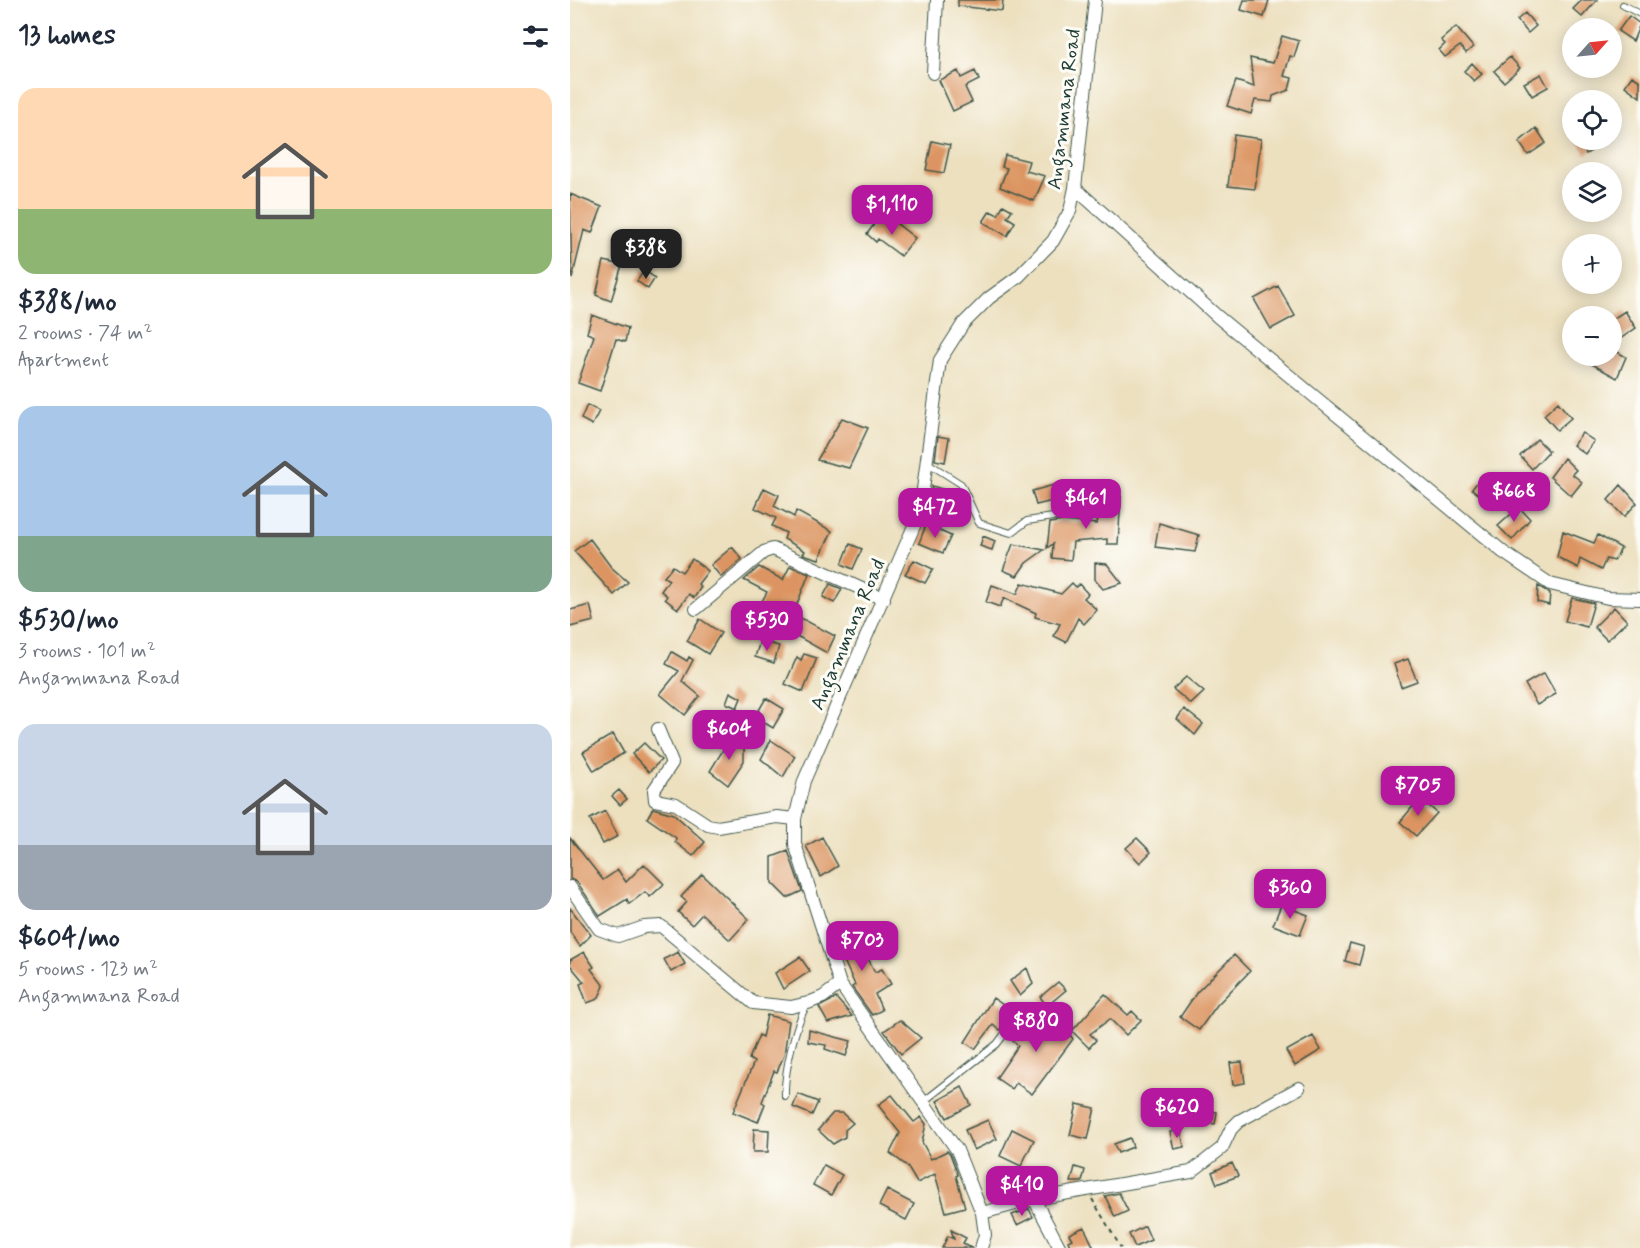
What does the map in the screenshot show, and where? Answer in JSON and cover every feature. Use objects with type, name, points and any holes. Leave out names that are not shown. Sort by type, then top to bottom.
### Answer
[{"type":"street","points":[[933,73],[937,0]]},
{"type":"street","name":"Angammana Road","points":[[981,1248],[985,1235],[982,1213],[957,1150],[840,984],[795,844],[795,819],[804,781],[920,512],[940,360],[963,324],[989,298],[1018,277],[1053,241],[1070,211],[1075,188],[1095,0]]},
{"type":"street","points":[[1075,188],[1218,317],[1503,552],[1551,585],[1608,598],[1640,599]]},
{"type":"street","points":[[696,609],[764,552],[773,549],[884,599]]},
{"type":"street","points":[[658,729],[672,763],[654,790],[655,800],[676,804],[708,825],[718,827],[777,817],[795,819]]},
{"type":"street","points":[[570,887],[599,929],[618,936],[644,927],[661,926],[753,1003],[791,1006],[808,1003],[823,997],[840,984]]},
{"type":"street","points":[[982,1213],[1034,1199],[1191,1172],[1222,1148],[1231,1129],[1239,1122],[1299,1088]]},
{"type":"street","points":[[1034,1199],[1060,1248]]},
{"type":"lane","points":[[1623,5],[1640,14]]},
{"type":"lane","points":[[928,463],[961,484],[979,523],[1011,533],[1028,521],[1066,515]]},
{"type":"lane","points":[[785,1096],[784,1083],[801,1016],[808,1003]]},
{"type":"lane","points":[[922,1102],[997,1044],[1019,1015]]},
{"type":"path","points":[[1093,1190],[1091,1202],[1121,1248]]},
{"type":"building","points":[[958,0],[1003,0],[1002,11],[958,6]]},
{"type":"building","points":[[1244,0],[1269,0],[1264,17],[1241,10]]},
{"type":"building","points":[[1582,0],[1597,0],[1582,17],[1573,9]]},
{"type":"building","points":[[1525,13],[1536,26],[1528,33],[1517,20]]},
{"type":"building","points":[[1629,16],[1640,24],[1633,41],[1622,34],[1622,26]]},
{"type":"building","points":[[1456,27],[1473,47],[1466,53],[1460,46],[1445,57],[1439,50],[1445,44],[1441,40]]},
{"type":"building","points":[[1282,36],[1299,41],[1294,57],[1290,56],[1284,76],[1292,78],[1289,90],[1273,96],[1272,102],[1255,100],[1251,114],[1227,106],[1236,81],[1254,87],[1250,58],[1273,63]]},
{"type":"building","points":[[1510,57],[1520,68],[1504,82],[1494,71]]},
{"type":"building","points":[[1472,63],[1482,74],[1474,81],[1464,71]]},
{"type":"building","points":[[958,71],[961,78],[975,71],[979,80],[965,87],[972,102],[953,111],[939,80]]},
{"type":"building","points":[[1541,74],[1548,87],[1532,96],[1524,83]]},
{"type":"building","points":[[1632,76],[1640,81],[1640,97],[1625,86]]},
{"type":"building","points":[[1536,128],[1546,143],[1528,155],[1519,142]]},
{"type":"building","points":[[1234,135],[1261,139],[1255,189],[1228,186]]},
{"type":"building","points":[[932,141],[950,145],[944,173],[926,170]]},
{"type":"building","points":[[1005,155],[1029,161],[1026,171],[1045,176],[1034,201],[1000,187],[1007,168],[1002,167]]},
{"type":"building","points":[[570,194],[602,207],[592,233],[584,230],[572,279]]},
{"type":"building","points":[[1003,205],[1012,210],[1007,217],[1015,222],[1007,236],[983,222],[990,211],[998,215]]},
{"type":"building","points":[[878,219],[888,226],[892,220],[915,238],[901,256],[878,239],[876,242],[867,234]]},
{"type":"building","points":[[604,261],[622,265],[611,301],[596,295]]},
{"type":"building","points":[[644,270],[655,278],[648,289],[637,281]]},
{"type":"building","points":[[1278,286],[1295,316],[1271,329],[1254,299]]},
{"type":"building","points":[[1625,311],[1636,328],[1622,338],[1622,313]]},
{"type":"building","points":[[592,315],[628,328],[625,342],[616,339],[600,391],[578,383],[594,336],[587,333]]},
{"type":"building","points":[[1622,355],[1626,357],[1617,378],[1595,366],[1622,366]]},
{"type":"building","points":[[1558,402],[1571,418],[1557,430],[1544,415]]},
{"type":"building","points":[[587,405],[599,411],[592,425],[581,419]]},
{"type":"building","points":[[842,418],[868,428],[849,468],[817,460]]},
{"type":"building","points":[[1582,433],[1594,441],[1585,454],[1573,445]]},
{"type":"building","points":[[938,436],[949,438],[945,462],[935,460]]},
{"type":"building","points":[[1537,439],[1549,451],[1532,469],[1520,456]]},
{"type":"building","points":[[1564,458],[1576,470],[1572,474],[1582,482],[1571,496],[1550,477]]},
{"type":"building","points":[[1479,480],[1494,491],[1488,502],[1472,489]]},
{"type":"building","points":[[1061,483],[1065,498],[1036,505],[1032,491]]},
{"type":"building","points":[[1621,485],[1637,503],[1624,517],[1608,500]]},
{"type":"building","points":[[932,486],[949,491],[945,505],[930,500]]},
{"type":"building","points":[[764,488],[779,495],[774,506],[794,517],[796,511],[832,531],[819,559],[803,554],[805,551],[784,539],[786,533],[772,526],[776,518],[755,508]]},
{"type":"building","points":[[1101,497],[1121,497],[1118,544],[1107,544],[1107,539],[1073,542],[1071,560],[1052,558],[1053,544],[1047,548],[1050,523],[1063,521],[1097,524]]},
{"type":"building","points":[[1519,507],[1530,519],[1512,540],[1498,526]]},
{"type":"building","points":[[1159,523],[1199,535],[1195,552],[1155,547]]},
{"type":"building","points":[[926,525],[951,536],[943,553],[919,543]]},
{"type":"building","points":[[1563,531],[1594,543],[1598,535],[1621,548],[1614,561],[1606,559],[1601,570],[1580,559],[1578,568],[1557,557]]},
{"type":"building","points":[[983,536],[995,541],[992,550],[980,546]]},
{"type":"building","points":[[590,539],[611,567],[628,582],[614,595],[574,551]]},
{"type":"building","points":[[850,544],[862,549],[853,569],[842,564]]},
{"type":"building","points":[[1013,544],[1044,550],[1026,563],[1017,576],[1003,570]]},
{"type":"building","points":[[732,547],[742,559],[721,577],[711,565]]},
{"type":"building","points":[[692,559],[708,571],[698,584],[701,587],[694,598],[689,594],[678,609],[665,599],[667,596],[661,591],[669,580],[664,577],[673,566],[682,572]]},
{"type":"building","points":[[914,560],[933,569],[925,583],[905,574]]},
{"type":"building","points":[[1095,563],[1107,564],[1122,583],[1103,589],[1095,580]]},
{"type":"building","points":[[790,566],[809,574],[793,614],[835,636],[827,653],[781,627],[780,629],[753,617],[767,592],[744,580],[759,567],[783,580]]},
{"type":"building","points":[[1022,583],[1061,594],[1072,583],[1076,587],[1079,584],[1088,594],[1084,598],[1097,610],[1084,624],[1078,618],[1066,642],[1054,636],[1060,624],[1035,617],[1036,613],[1004,598],[1000,607],[986,602],[992,585],[1017,594]]},
{"type":"building","points":[[830,584],[842,589],[834,603],[823,597]]},
{"type":"building","points":[[1538,586],[1550,593],[1549,605],[1537,602]]},
{"type":"building","points":[[1572,598],[1594,603],[1587,627],[1565,621]]},
{"type":"building","points":[[590,605],[594,621],[570,627],[570,610]]},
{"type":"building","points":[[1614,607],[1627,621],[1607,640],[1594,627]]},
{"type":"building","points":[[700,619],[721,633],[708,654],[687,641]]},
{"type":"building","points":[[760,641],[779,646],[774,663],[755,657]]},
{"type":"building","points":[[672,652],[687,661],[689,657],[693,660],[682,681],[700,696],[685,715],[660,694],[679,671],[666,664]]},
{"type":"building","points":[[804,654],[817,658],[803,692],[785,684],[797,657],[801,660]]},
{"type":"building","points":[[1408,659],[1417,681],[1401,687],[1394,664]]},
{"type":"building","points":[[1544,673],[1556,694],[1537,705],[1525,684]]},
{"type":"building","points":[[1186,677],[1204,692],[1191,704],[1173,689]]},
{"type":"building","points":[[730,692],[741,698],[737,708],[726,703]]},
{"type":"building","points":[[766,698],[784,709],[773,728],[755,717]]},
{"type":"building","points":[[1184,709],[1203,724],[1195,735],[1177,719]]},
{"type":"building","points":[[613,734],[624,753],[594,771],[583,752]]},
{"type":"building","points":[[731,737],[744,746],[744,761],[728,785],[710,771]]},
{"type":"building","points":[[771,740],[795,756],[783,777],[761,759]]},
{"type":"building","points":[[644,743],[661,760],[649,772],[632,754]]},
{"type":"building","points":[[619,790],[627,799],[620,805],[612,796]]},
{"type":"building","points":[[1420,798],[1437,813],[1416,836],[1400,822]]},
{"type":"building","points":[[653,808],[674,814],[705,842],[693,856],[675,842],[676,838],[647,818]]},
{"type":"building","points":[[605,811],[618,836],[603,844],[590,819]]},
{"type":"building","points":[[822,837],[838,866],[821,877],[806,846]]},
{"type":"building","points":[[570,838],[603,880],[618,870],[626,882],[644,864],[664,884],[650,897],[645,892],[629,904],[627,899],[600,916],[577,882],[570,879]]},
{"type":"building","points":[[1137,838],[1151,852],[1140,863],[1126,848]]},
{"type":"building","points":[[788,851],[802,891],[787,898],[772,883],[772,857]]},
{"type":"building","points":[[702,874],[749,919],[730,940],[702,914],[692,925],[678,912],[687,902],[681,897]]},
{"type":"building","points":[[1281,905],[1308,915],[1300,935],[1273,925]]},
{"type":"building","points":[[570,908],[591,935],[580,946],[570,932]]},
{"type":"building","points":[[854,931],[875,972],[882,969],[891,984],[875,994],[882,1010],[872,1015],[852,987],[855,985],[834,939]]},
{"type":"building","points":[[1350,943],[1364,947],[1359,965],[1345,961]]},
{"type":"building","points":[[584,952],[594,967],[591,969],[604,986],[598,999],[587,1003],[580,984],[584,982],[570,965],[570,960]]},
{"type":"building","points":[[678,952],[685,964],[671,972],[664,959]]},
{"type":"building","points":[[1234,955],[1250,971],[1217,1005],[1199,1030],[1180,1017],[1197,992]]},
{"type":"building","points":[[800,957],[810,971],[783,989],[775,973]]},
{"type":"building","points":[[1027,968],[1033,984],[1020,996],[1010,981]]},
{"type":"building","points":[[1058,982],[1066,990],[1047,1006],[1040,997]]},
{"type":"building","points":[[1105,994],[1128,1015],[1132,1011],[1141,1020],[1126,1035],[1110,1019],[1090,1034],[1096,1040],[1089,1048],[1072,1031]]},
{"type":"building","points":[[836,998],[852,1016],[828,1023],[819,1007]]},
{"type":"building","points":[[993,998],[1012,1011],[1000,1030],[993,1025],[975,1049],[965,1042]]},
{"type":"building","points":[[1050,1008],[1073,1039],[1032,1094],[1016,1083],[1012,1089],[996,1078],[1018,1046],[1012,1040],[1025,1024],[1030,1023],[1046,1034],[1035,1019]]},
{"type":"building","points":[[767,1015],[789,1021],[784,1055],[777,1072],[774,1071],[762,1102],[765,1104],[758,1122],[733,1112],[754,1062],[749,1059],[759,1035],[762,1037]]},
{"type":"building","points":[[900,1020],[921,1038],[901,1054],[884,1031]]},
{"type":"building","points":[[809,1030],[851,1041],[846,1056],[825,1049],[826,1045],[808,1042]]},
{"type":"building","points":[[1313,1036],[1321,1050],[1295,1066],[1286,1051]]},
{"type":"building","points":[[1242,1062],[1245,1083],[1233,1085],[1230,1063]]},
{"type":"building","points":[[962,1087],[971,1105],[947,1118],[937,1101]]},
{"type":"building","points":[[798,1094],[818,1102],[812,1115],[793,1107]]},
{"type":"building","points":[[892,1095],[914,1122],[921,1117],[926,1124],[922,1142],[931,1159],[947,1151],[950,1154],[958,1175],[956,1176],[965,1207],[946,1212],[935,1174],[917,1183],[907,1166],[890,1153],[900,1133],[878,1105]]},
{"type":"building","points":[[1203,1101],[1211,1102],[1210,1111],[1217,1112],[1215,1124],[1196,1121],[1198,1107],[1202,1107]]},
{"type":"building","points":[[1077,1104],[1095,1108],[1088,1139],[1070,1135]]},
{"type":"building","points":[[833,1113],[842,1113],[853,1123],[845,1130],[845,1137],[833,1144],[818,1130]]},
{"type":"building","points":[[988,1120],[997,1139],[974,1150],[965,1130]]},
{"type":"building","points":[[754,1129],[769,1130],[768,1152],[753,1152]]},
{"type":"building","points":[[1012,1129],[1034,1140],[1021,1166],[1000,1156]]},
{"type":"building","points":[[1181,1130],[1184,1147],[1174,1149],[1170,1132]]},
{"type":"building","points":[[1130,1138],[1133,1147],[1118,1153],[1114,1144]]},
{"type":"building","points":[[1232,1163],[1238,1176],[1217,1184],[1212,1172]]},
{"type":"building","points":[[824,1165],[842,1175],[831,1195],[813,1185]]},
{"type":"building","points":[[1075,1167],[1085,1170],[1082,1182],[1071,1182]]},
{"type":"building","points":[[1007,1177],[1013,1190],[998,1197],[992,1183]]},
{"type":"building","points":[[887,1190],[914,1204],[906,1220],[879,1206]]},
{"type":"building","points":[[1119,1193],[1128,1211],[1115,1217],[1105,1196]]},
{"type":"building","points":[[1029,1209],[1033,1217],[1017,1225],[1012,1215]]},
{"type":"building","points":[[1145,1226],[1151,1240],[1135,1247],[1129,1234]]},
{"type":"building","points":[[1084,1227],[1094,1248],[1071,1248],[1068,1241],[1072,1239],[1069,1234]]},
{"type":"building","points":[[951,1230],[966,1238],[963,1243],[972,1248],[942,1248],[948,1236],[954,1239]]}]
